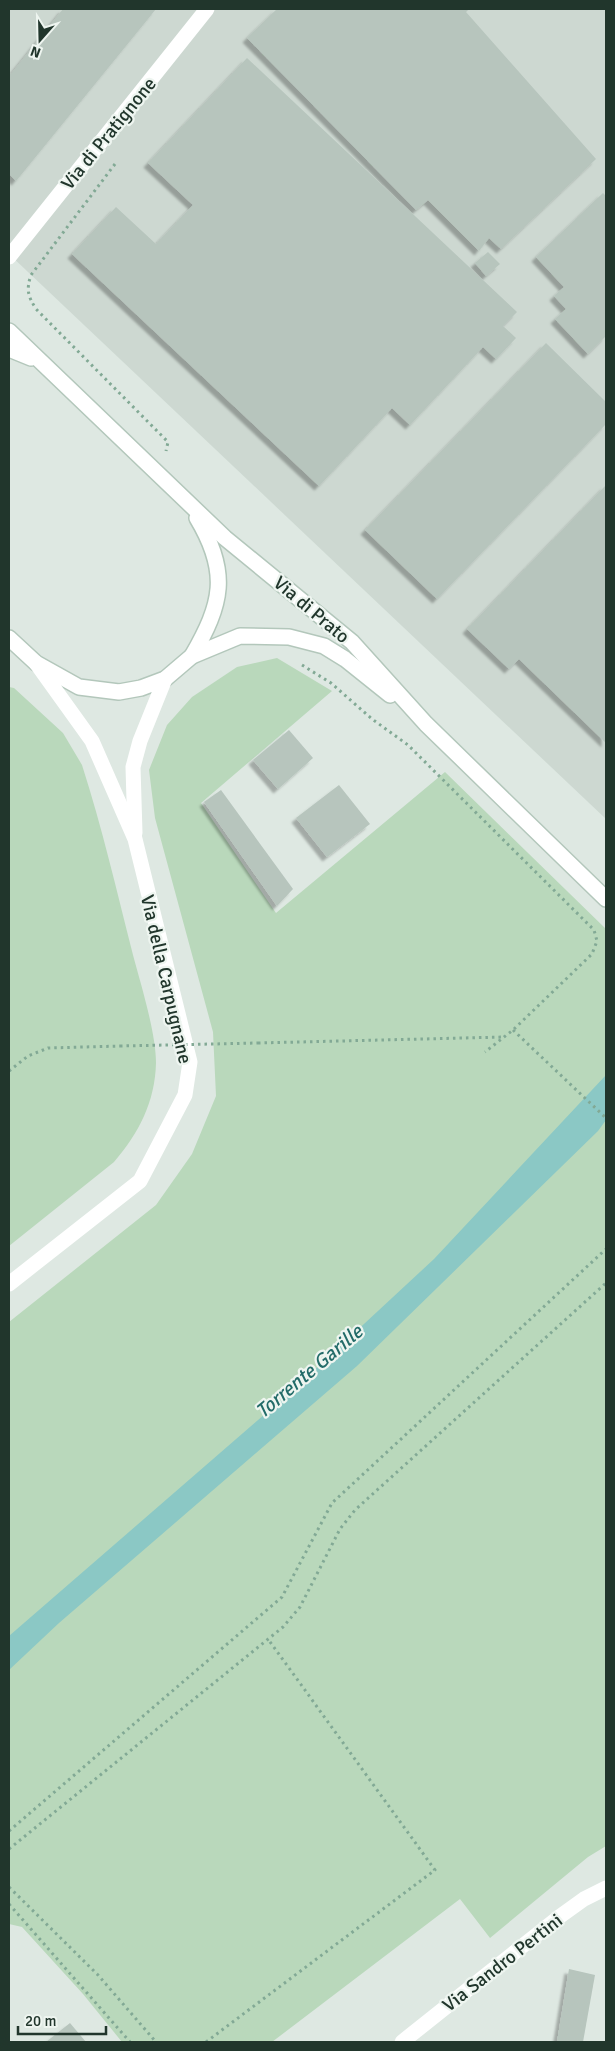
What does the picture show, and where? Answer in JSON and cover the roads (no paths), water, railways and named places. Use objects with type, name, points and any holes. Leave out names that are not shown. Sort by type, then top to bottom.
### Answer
[{"type":"main road","name":"Via di Pratignone","points":[[9,257],[207,9]]},
{"type":"main road","name":"Via di Prato","points":[[9,331],[37,360],[225,538],[352,642],[426,724],[606,899]]},
{"type":"main road","name":"Via di Prato","points":[[9,349],[37,360]]},
{"type":"main road","name":"Via di Prato","points":[[189,504],[205,532],[217,560],[218,595],[211,624],[192,656]]},
{"type":"main road","name":"Via di Prato","points":[[9,638],[36,663],[79,687],[119,692],[141,688],[165,679],[192,656],[240,636],[289,637],[324,646],[346,659],[426,724]]},
{"type":"main road","name":"Via della Carpugnane","points":[[9,1284],[140,1181],[185,1095],[190,1062],[135,839],[92,742],[36,663]]},
{"type":"main road","name":"Via della Carpugnane","points":[[135,839],[133,767],[140,741],[165,679]]},
{"type":"main road","name":"Via Sandro Pertini","points":[[402,2042],[559,1917],[584,1899],[606,1888]]},
{"type":"water","points":[[606,1075],[606,1120],[598,1131],[357,1366],[59,1623],[9,1670],[9,1636],[295,1388],[434,1259]]},
{"type":"water label","name":"Torrente Garille","points":[[309,1371]]}]
